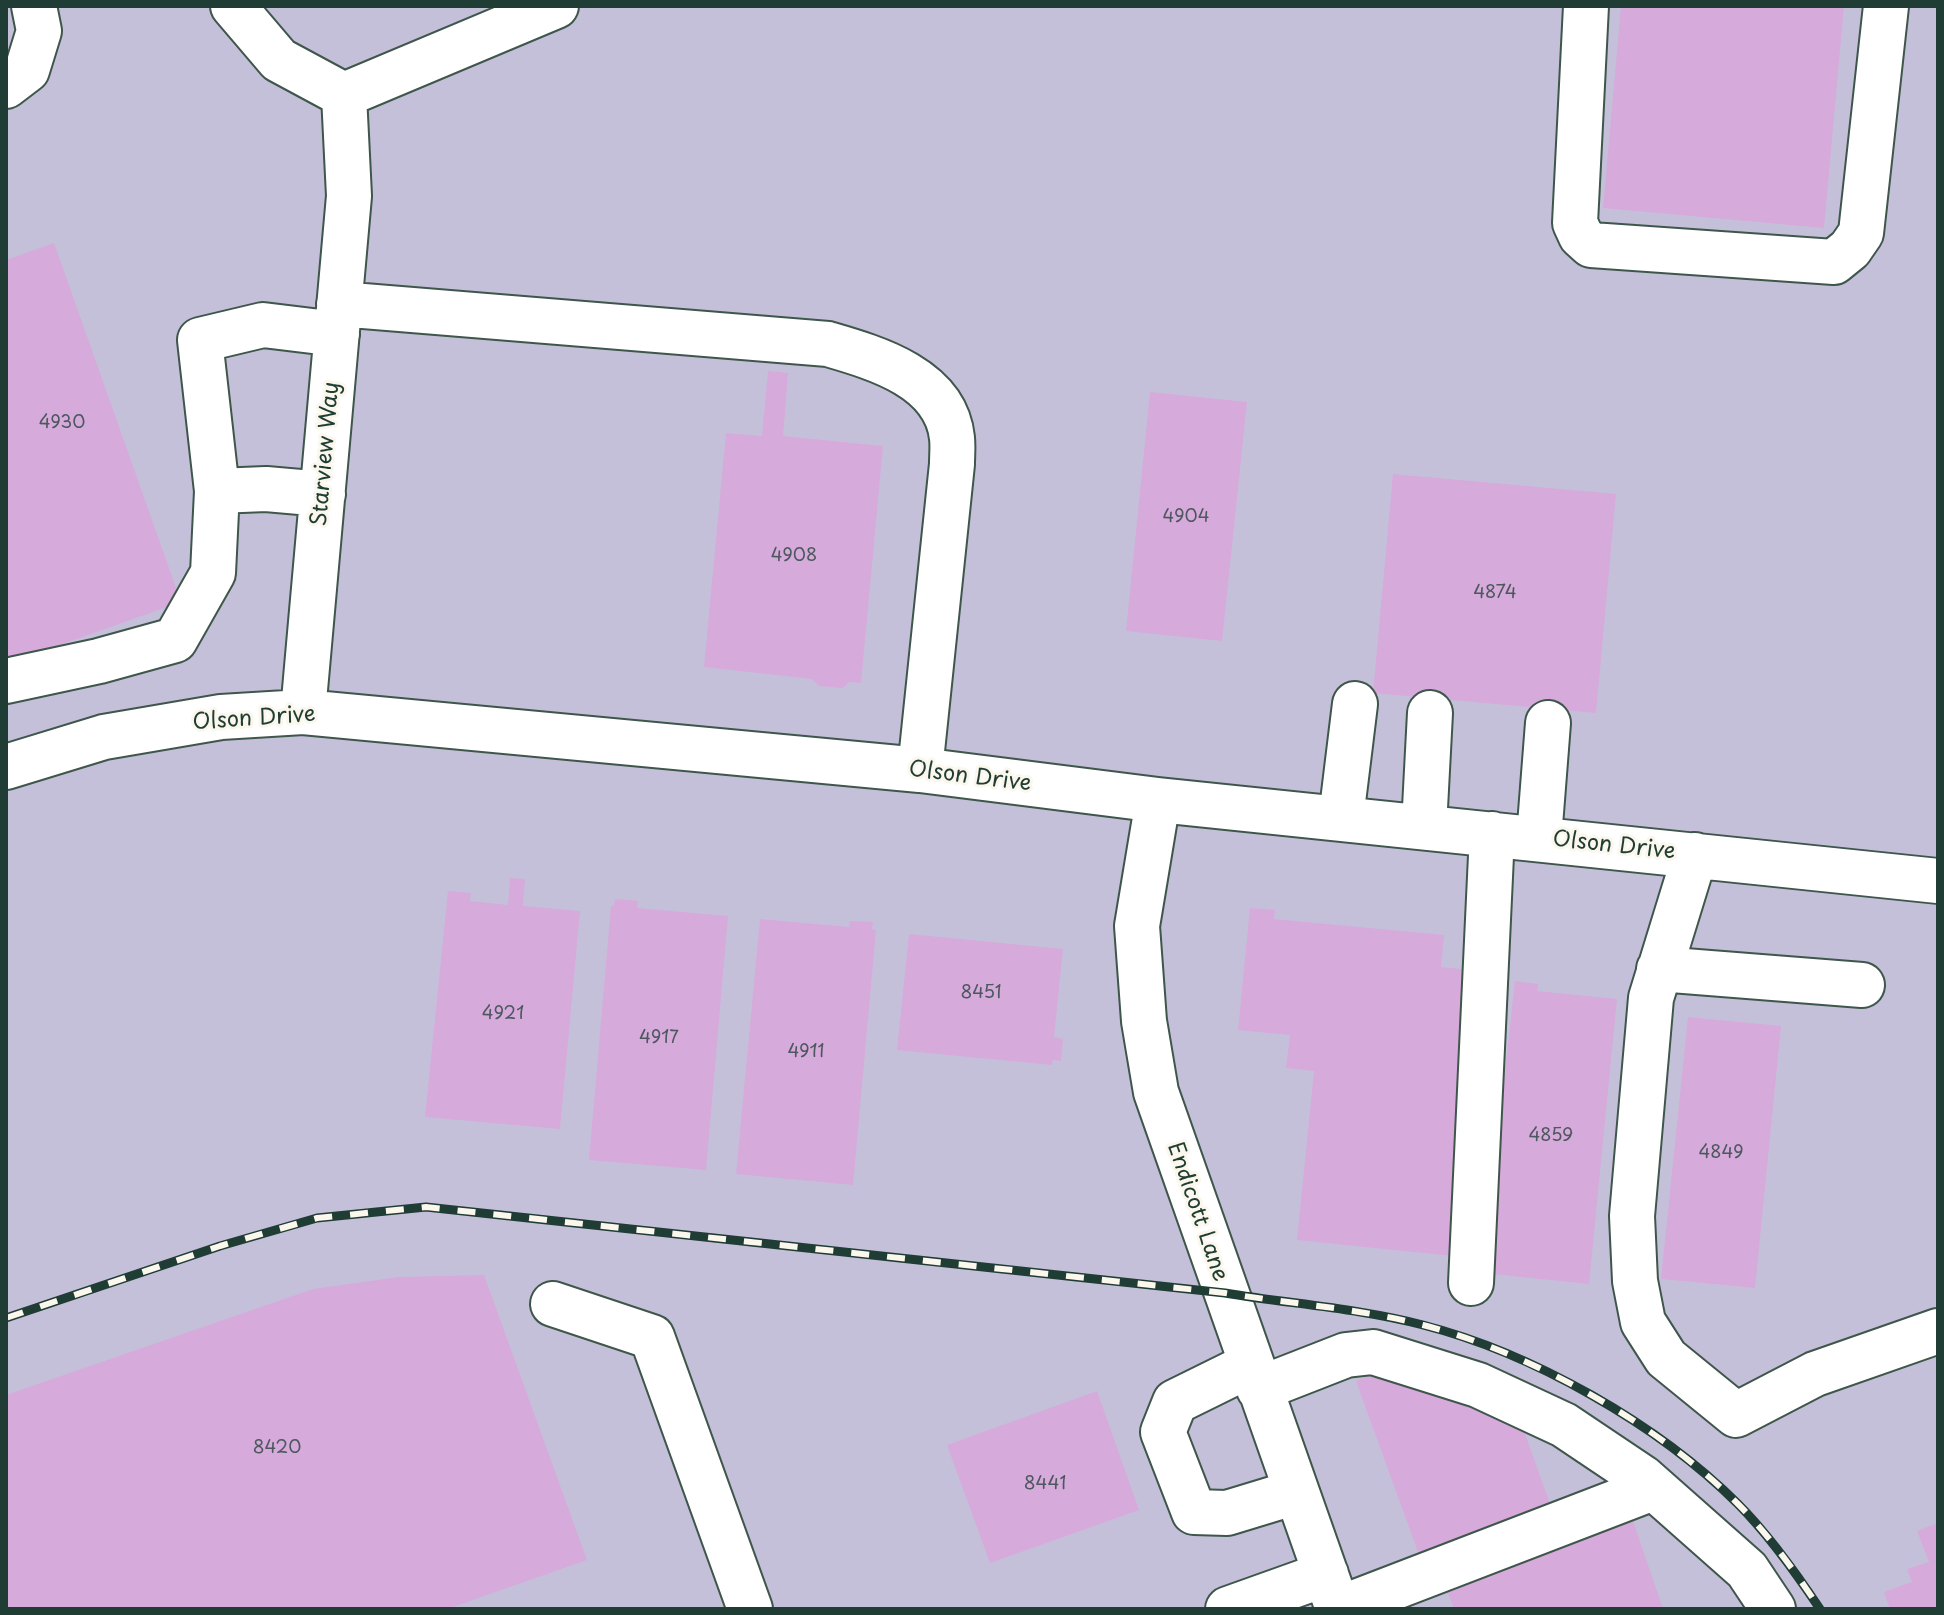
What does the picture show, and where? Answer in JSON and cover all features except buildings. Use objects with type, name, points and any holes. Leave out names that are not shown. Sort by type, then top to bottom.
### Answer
[{"type":"street","points":[[6,86],[27,70],[39,31],[34,6]]},
{"type":"street","points":[[233,6],[279,60],[344,95],[556,6]]},
{"type":"street","points":[[1586,6],[1575,223],[1581,236],[1591,245],[1834,262],[1850,249],[1861,233],[1886,6]]},
{"type":"street","name":"Starview Way","points":[[303,712],[349,196],[344,95]]},
{"type":"street","points":[[6,681],[99,661],[175,640],[213,573],[217,491],[200,340],[263,325],[338,319],[828,344],[884,361],[919,383],[942,407],[952,436],[952,464],[920,770]]},
{"type":"street","points":[[217,491],[266,489],[323,494]]},
{"type":"street","points":[[1341,818],[1355,704]]},
{"type":"street","name":"Olson Drive","points":[[6,767],[104,737],[221,717],[303,712],[920,770],[1158,800],[1938,881]]},
{"type":"street","points":[[1424,827],[1430,713]]},
{"type":"street","points":[[1539,838],[1548,723]]},
{"type":"street","name":"Endicott Lane","points":[[1158,800],[1137,926],[1144,1021],[1156,1092],[1334,1597]]},
{"type":"street","points":[[1471,1283],[1492,834]]},
{"type":"street","points":[[1695,855],[1651,998],[1632,1216],[1635,1281],[1643,1322],[1666,1358],[1736,1415],[1815,1374],[1938,1331]]},
{"type":"street","points":[[1659,969],[1862,985]]},
{"type":"street","points":[[553,1304],[652,1337],[750,1609]]},
{"type":"street","points":[[1296,1492],[1227,1513],[1194,1512],[1163,1432],[1175,1402],[1254,1377],[1346,1355],[1373,1352],[1478,1385],[1564,1425],[1653,1488],[1747,1570],[1760,1606]]},
{"type":"street","points":[[1228,1609],[1334,1597],[1653,1488]]},
{"type":"shaded area","points":[[6,6],[1938,6],[1938,1609],[6,1609]]},
{"type":"railway","points":[[6,1318],[220,1246],[317,1218],[426,1207],[1225,1293],[1349,1310],[1399,1319],[1465,1337],[1549,1373],[1632,1420],[1706,1474],[1738,1504],[1761,1528],[1820,1609]]}]
